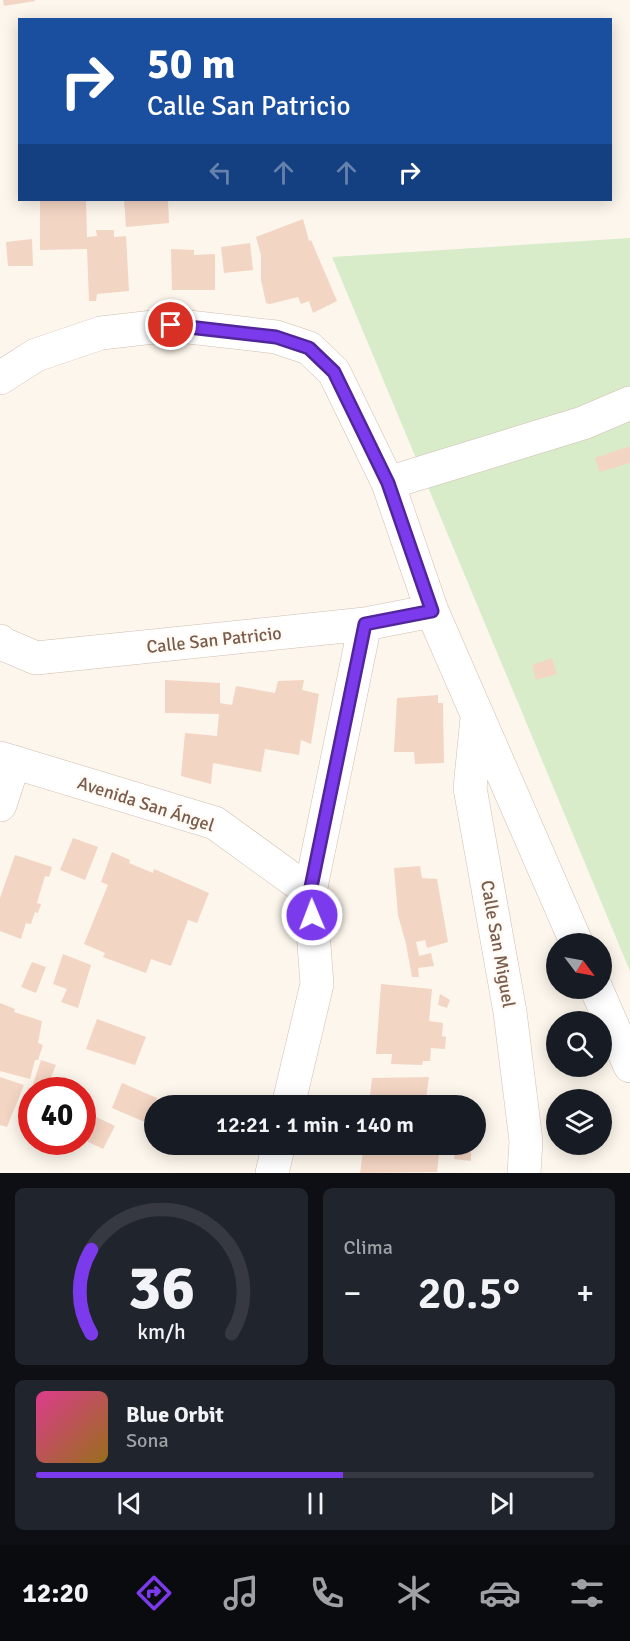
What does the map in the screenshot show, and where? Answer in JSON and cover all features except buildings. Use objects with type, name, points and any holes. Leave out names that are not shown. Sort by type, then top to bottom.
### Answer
[{"type":"street","points":[[0,378],[36,355],[101,333],[171,325],[276,337],[309,348],[334,372],[388,483],[432,611],[572,933]]},
{"type":"street","points":[[388,483],[583,423],[630,403]]},
{"type":"street","name":"Calle San Patricio","points":[[0,641],[36,658],[365,624],[432,611]]},
{"type":"street","points":[[291,1095],[317,984],[310,892],[365,624]]},
{"type":"street","name":"Calle San Miguel","points":[[477,716],[470,788],[510,1012],[526,1141],[524,1173]]},
{"type":"street","points":[[0,805],[7,760]]},
{"type":"street","name":"Avenida San Ángel","points":[[7,760],[215,824],[310,892]]},
{"type":"street","points":[[601,999],[630,1066]]},
{"type":"street","points":[[272,1173],[276,1155]]},
{"type":"green space","points":[[630,238],[630,971],[332,257]]},
{"type":"route","points":[[171,325],[276,337],[309,348],[334,372],[388,483],[432,611],[365,624],[310,892],[312,915]]}]
